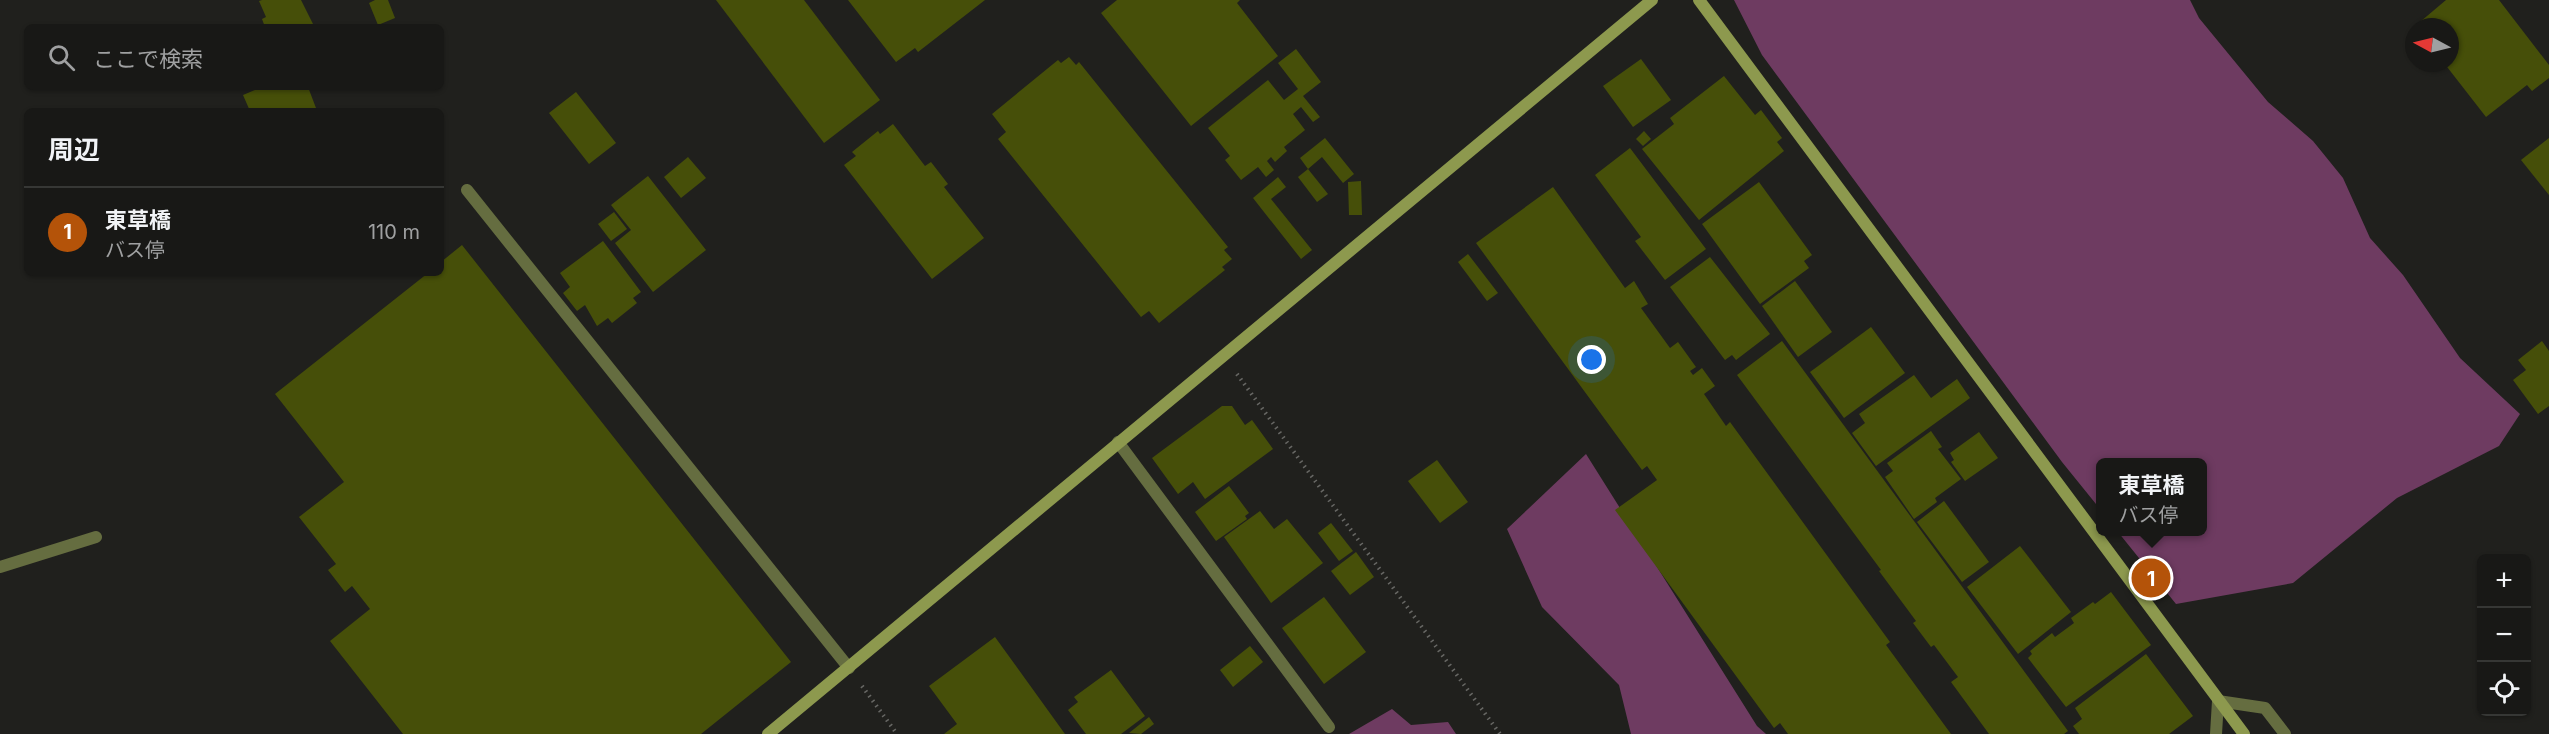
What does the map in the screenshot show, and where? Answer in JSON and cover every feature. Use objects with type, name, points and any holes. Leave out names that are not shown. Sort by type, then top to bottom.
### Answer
[{"type":"street","points":[[768,734],[1652,0]]},
{"type":"street","points":[[1699,0],[2244,734]]},
{"type":"street","points":[[467,190],[849,668]]},
{"type":"street","points":[[1119,442],[1329,727]]},
{"type":"street","points":[[0,567],[96,537]]},
{"type":"street","points":[[2216,734],[2218,701]]},
{"type":"street","points":[[2218,701],[2265,708],[2285,734]]},
{"type":"path","points":[[1224,355],[1500,734]]},
{"type":"path","points":[[849,668],[897,734]]},
{"type":"shaded area","points":[[1734,0],[2190,0],[2199,18],[2268,102],[2313,141],[2343,178],[2370,238],[2403,275],[2460,358],[2520,414],[2499,446],[2397,498],[2293,583],[2176,604],[2121,536],[2207,536],[2207,458],[2096,458],[2096,504],[2062,462],[1762,55]]},
{"type":"shaded area","points":[[1586,454],[1757,726],[1766,734],[1631,734],[1619,685],[1542,607],[1507,529]]},
{"type":"shaded area","points":[[1392,709],[1411,725],[1448,722],[1456,734],[1349,734]]},
{"type":"building","points":[[301,0],[313,24],[264,24],[262,19],[266,17],[259,1]]},
{"type":"building","points":[[375,0],[388,0],[395,18],[378,24],[369,3]]},
{"type":"building","points":[[716,0],[804,0],[880,100],[824,143]]},
{"type":"building","points":[[848,0],[985,0],[918,52],[915,48],[896,62]]},
{"type":"building","points":[[1117,0],[1240,0],[1237,3],[1278,56],[1191,126],[1101,13]]},
{"type":"building","points":[[2446,0],[2499,0],[2549,65],[2549,78],[2532,91],[2527,85],[2486,117],[2451,72],[2459,72],[2459,18],[2425,18]]},
{"type":"building","points":[[1296,49],[1321,82],[1303,96],[1320,117],[1313,122],[1301,107],[1293,114],[1305,130],[1284,147],[1287,151],[1275,162],[1271,157],[1267,161],[1274,170],[1266,177],[1258,167],[1241,180],[1225,160],[1230,156],[1208,128],[1268,80],[1284,100],[1298,89],[1278,63]]},
{"type":"building","points":[[1069,57],[1076,65],[1079,62],[1228,247],[1224,250],[1232,259],[1222,267],[1225,270],[1159,323],[1149,311],[1141,317],[998,139],[1006,132],[992,114],[1058,60],[1061,63]]},
{"type":"building","points":[[1641,59],[1671,100],[1633,127],[1603,86]]},
{"type":"building","points":[[1724,76],[1755,115],[1761,110],[1782,138],[1777,142],[1784,151],[1699,220],[1642,149],[1674,124],[1670,118]]},
{"type":"building","points":[[255,90],[309,90],[316,108],[249,108],[243,95]]},
{"type":"building","points":[[576,92],[616,143],[589,164],[549,113]]},
{"type":"building","points":[[893,124],[925,166],[931,162],[948,184],[944,187],[984,238],[932,279],[844,165],[856,156],[852,152],[878,131],[880,134]]},
{"type":"building","points":[[1644,131],[1651,139],[1643,146],[1636,139]]},
{"type":"building","points":[[1325,138],[1354,174],[1343,183],[1322,157],[1308,169],[1300,158]]},
{"type":"building","points":[[2549,138],[2549,195],[2521,160]]},
{"type":"building","points":[[1630,148],[1706,249],[1665,280],[1635,241],[1641,237],[1595,175]]},
{"type":"building","points":[[688,157],[706,178],[681,198],[664,177]]},
{"type":"building","points":[[1308,169],[1328,194],[1317,202],[1298,177]]},
{"type":"building","points":[[648,176],[706,250],[653,292],[615,243],[631,230],[611,205]]},
{"type":"building","points":[[1278,177],[1286,187],[1271,199],[1312,250],[1301,259],[1253,198]]},
{"type":"building","points":[[1361,181],[1362,215],[1349,215],[1348,182]]},
{"type":"building","points":[[1759,182],[1812,255],[1804,261],[1809,268],[1760,304],[1702,224]]},
{"type":"building","points":[[1553,187],[1625,288],[1634,281],[1648,304],[1641,308],[1670,348],[1678,342],[1696,367],[1690,371],[1693,375],[1702,368],[1715,386],[1704,394],[1726,426],[1730,422],[1890,642],[1886,645],[1951,734],[1788,734],[1780,723],[1774,728],[1615,510],[1657,480],[1647,466],[1642,470],[1476,243]]},
{"type":"building","points":[[614,212],[627,229],[611,241],[598,224]]},
{"type":"building","points":[[603,241],[641,292],[633,298],[637,303],[612,323],[608,318],[597,326],[585,305],[577,311],[563,293],[570,287],[560,273]]},
{"type":"building","points":[[462,245],[791,662],[701,734],[403,734],[330,641],[370,609],[352,586],[345,592],[328,570],[336,564],[299,517],[344,482],[275,394],[424,276],[444,276],[444,260]]},
{"type":"building","points":[[1468,254],[1498,293],[1487,301],[1458,262]]},
{"type":"building","points":[[1710,257],[1770,334],[1736,360],[1732,355],[1725,360],[1670,287]]},
{"type":"building","points":[[1795,281],[1832,332],[1798,357],[1762,306]]},
{"type":"building","points":[[1871,327],[1905,373],[1844,418],[1810,372]]},
{"type":"building","points":[[1782,341],[2068,731],[2064,734],[1989,734],[1951,682],[1958,677],[1934,645],[1931,647],[1913,623],[1916,621],[1879,571],[1881,570],[1737,375]]},
{"type":"building","points":[[2542,341],[2549,351],[2549,406],[2538,414],[2513,380],[2526,370],[2518,360]]},
{"type":"building","points":[[1914,375],[1931,398],[1957,379],[1970,398],[1876,466],[1852,433],[1865,423],[1859,414]]},
{"type":"building","points":[[1222,406],[1232,406],[1245,425],[1252,420],[1273,449],[1205,499],[1193,482],[1178,494],[1152,458]]},
{"type":"building","points":[[1931,431],[1942,447],[1938,449],[1961,479],[1935,498],[1937,502],[1914,519],[1885,477],[1893,471],[1887,463]]},
{"type":"building","points":[[1979,432],[1998,458],[1965,481],[1951,462],[1954,460],[1950,453]]},
{"type":"building","points":[[1437,460],[1468,502],[1440,523],[1408,481]]},
{"type":"building","points":[[1229,486],[1249,513],[1245,516],[1247,519],[1216,541],[1195,512]]},
{"type":"building","points":[[1944,501],[1989,562],[1962,582],[1917,522]]},
{"type":"building","points":[[1260,511],[1274,529],[1287,519],[1323,563],[1271,603],[1224,537]]},
{"type":"building","points":[[1331,523],[1353,551],[1339,561],[1318,533]]},
{"type":"building","points":[[2020,546],[2071,612],[2018,654],[1967,587]]},
{"type":"building","points":[[1356,552],[1374,577],[1350,595],[1331,571]]},
{"type":"building","points":[[2111,592],[2151,645],[2066,707],[2028,658],[2032,654],[2030,651],[2052,633],[2055,637],[2074,623],[2071,618]]},
{"type":"building","points":[[1324,597],[1366,652],[1324,684],[1282,628]]},
{"type":"building","points":[[995,637],[1065,734],[944,734],[957,724],[929,686]]},
{"type":"building","points":[[1250,646],[1263,662],[1233,687],[1220,670]]},
{"type":"building","points":[[2146,654],[2193,716],[2169,734],[2079,734],[2073,726],[2082,719],[2075,708]]},
{"type":"building","points":[[1111,670],[1145,716],[1121,734],[1086,734],[1068,710],[1078,702],[1074,697]]},
{"type":"building","points":[[1149,717],[1154,724],[1141,734],[1129,733]]},
{"type":"place","name":"東草橋","points":[[2151,578]]}]
